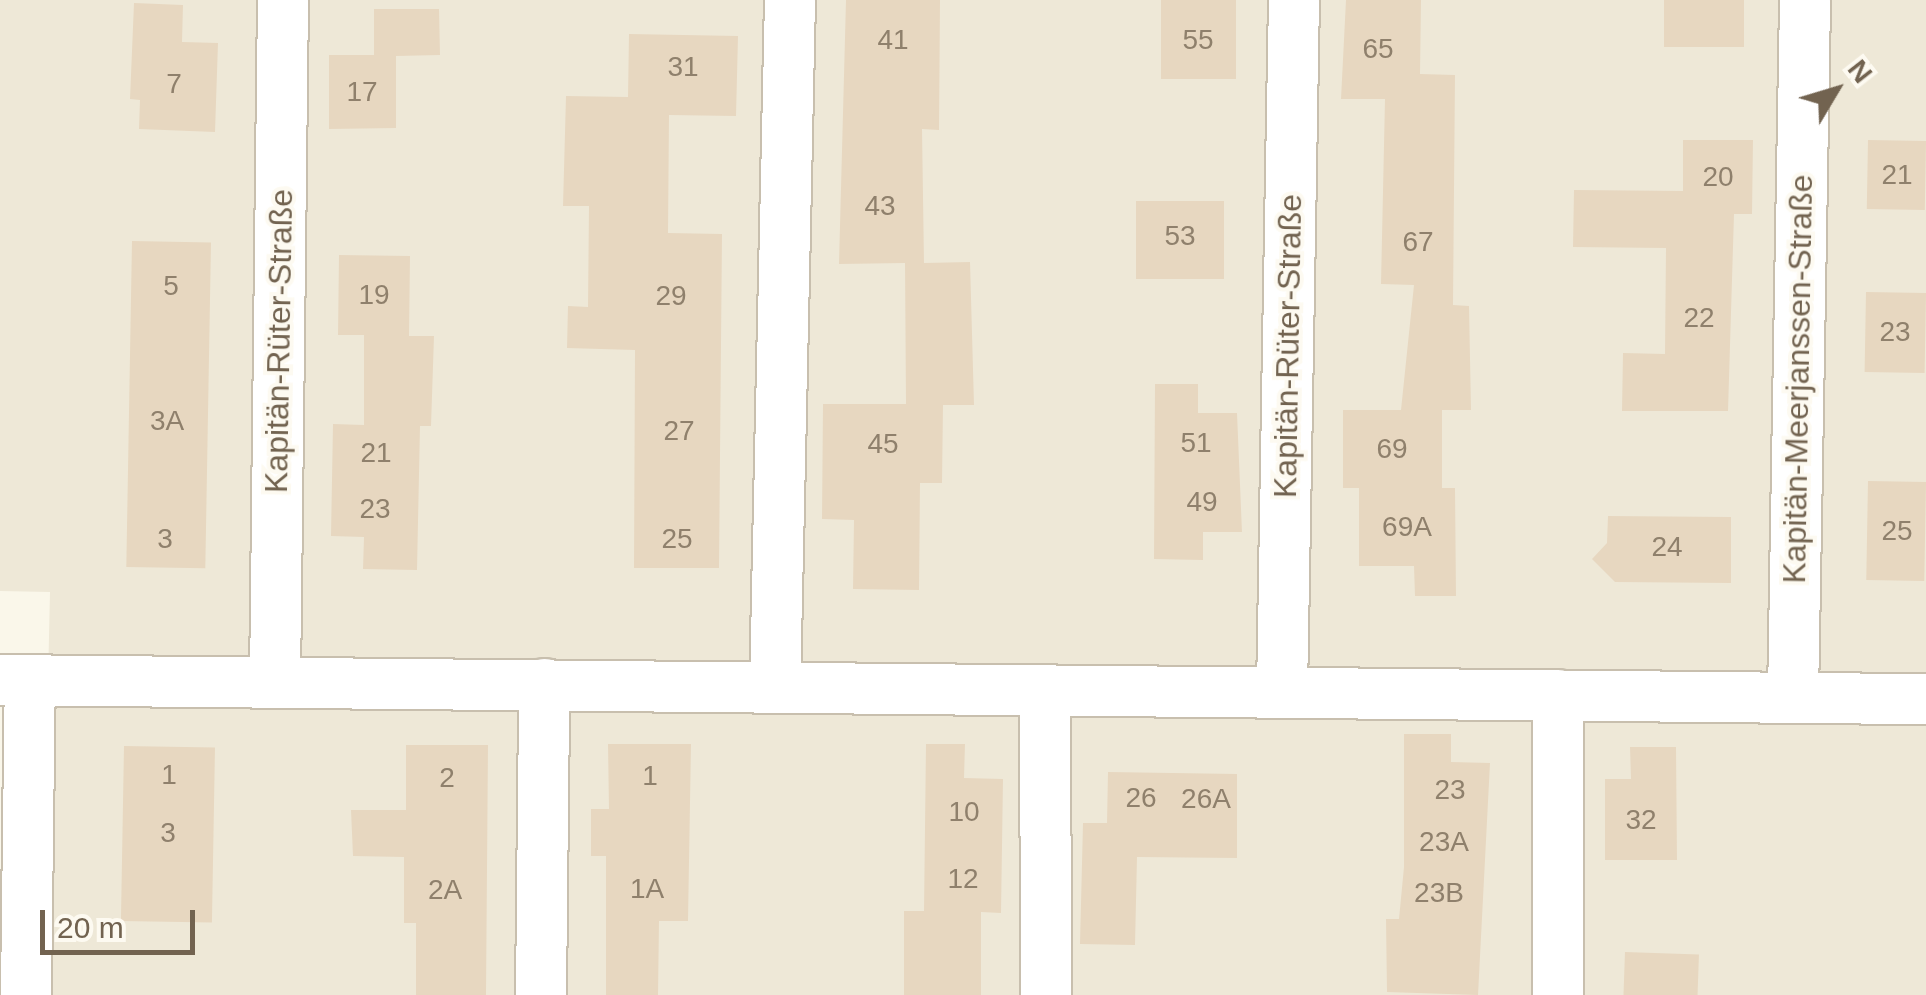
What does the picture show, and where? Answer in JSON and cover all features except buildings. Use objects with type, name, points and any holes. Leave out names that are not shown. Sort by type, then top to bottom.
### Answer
[{"type":"street","name":"Kapitän-Rüter-Straße","points":[[275,682],[283,0]]},
{"type":"street","points":[[775,687],[790,0]]},
{"type":"street","name":"Kapitän-Rüter-Straße","points":[[1282,692],[1294,0]]},
{"type":"street","name":"Kapitän-Meerjanssen-Straße","points":[[1793,697],[1805,0]]},
{"type":"street","points":[[26,995],[15,680],[1926,699]]},
{"type":"street","points":[[541,995],[544,684]]},
{"type":"street","points":[[1046,690],[1046,995]]},
{"type":"street","points":[[1558,695],[1558,995]]},
{"type":"shaded area","points":[[0,0],[1926,0],[1926,995],[41,995],[50,592],[0,591]]}]
